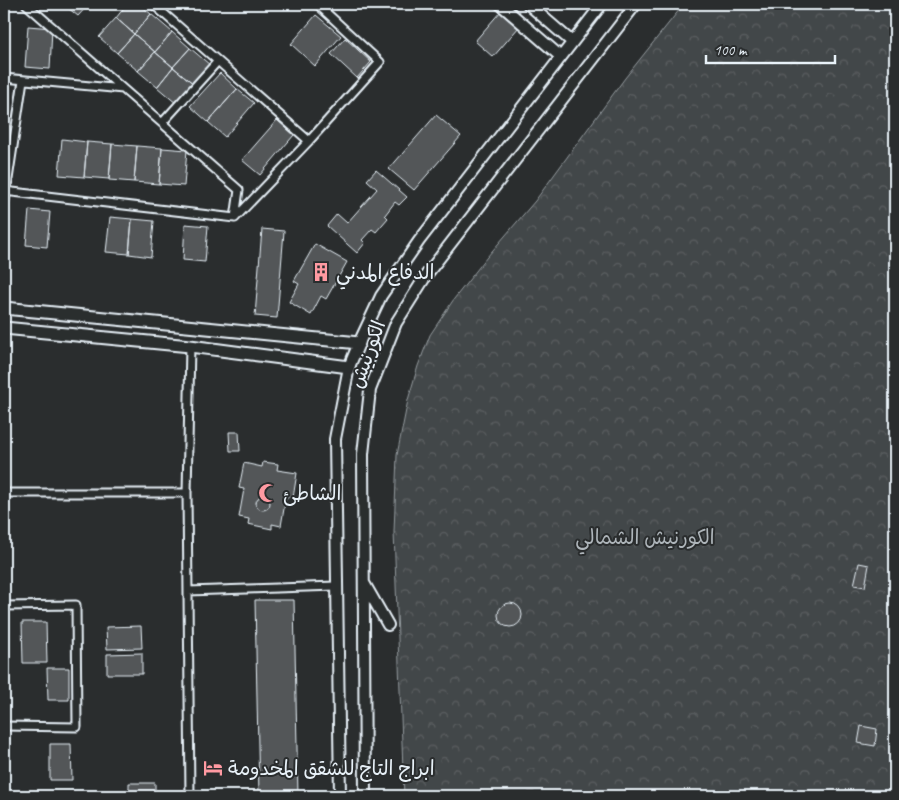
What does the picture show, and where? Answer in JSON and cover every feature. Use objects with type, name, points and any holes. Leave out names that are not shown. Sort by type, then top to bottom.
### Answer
[{"type":"main road","points":[[500,4],[560,57]]},
{"type":"main road","points":[[528,4],[572,42]]},
{"type":"main road","name":"الكورنيش","points":[[340,796],[335,439],[349,367],[381,296],[419,241],[602,4]]},
{"type":"main road","name":"الكورنيش","points":[[365,796],[363,454],[370,390],[396,323],[427,274],[636,4]]},
{"type":"main road","points":[[4,308],[359,343]]},
{"type":"main road","points":[[4,328],[190,346],[349,367]]},
{"type":"main road","points":[[363,580],[388,625]]},
{"type":"street","points":[[26,4],[239,190],[235,218]]},
{"type":"street","points":[[153,4],[309,141]]},
{"type":"street","points":[[235,218],[309,141],[380,62],[317,4]]},
{"type":"street","points":[[162,123],[218,61]]},
{"type":"street","points":[[4,78],[123,89]]},
{"type":"street","points":[[4,206],[23,80]]},
{"type":"street","points":[[5,191],[235,218]]},
{"type":"street","points":[[190,346],[187,493],[190,796]]},
{"type":"street","points":[[4,494],[187,493]]},
{"type":"street","points":[[188,591],[336,586]]},
{"type":"street","points":[[4,606],[76,605],[77,727],[4,726]]},
{"type":"green space","name":"الكورنيش الشمالي","points":[[684,4],[895,4],[895,796],[404,796],[394,532],[397,455],[408,400],[418,366],[430,335],[454,299],[535,201],[625,78]]},
{"type":"building","points":[[63,4],[89,4],[78,16]]},
{"type":"building","points":[[127,4],[139,4],[151,14],[134,34],[116,18]]},
{"type":"building","points":[[501,11],[519,27],[493,57],[475,41]]},
{"type":"building","points":[[151,14],[172,32],[155,52],[134,34]]},
{"type":"building","points":[[316,15],[341,36],[315,66],[291,44]]},
{"type":"building","points":[[116,18],[134,34],[117,53],[99,37]]},
{"type":"building","points":[[28,26],[52,28],[50,69],[25,67]]},
{"type":"building","points":[[172,32],[190,48],[173,67],[155,52]]},
{"type":"building","points":[[134,34],[155,52],[138,71],[117,53]]},
{"type":"building","points":[[345,38],[371,62],[357,78],[331,54]]},
{"type":"building","points":[[190,48],[210,65],[194,84],[173,67]]},
{"type":"building","points":[[155,52],[173,67],[157,87],[138,71]]},
{"type":"building","points":[[173,67],[194,84],[177,104],[157,87]]},
{"type":"building","points":[[220,73],[237,89],[208,122],[190,106]]},
{"type":"building","points":[[237,89],[254,103],[225,137],[208,122]]},
{"type":"building","points":[[436,115],[461,136],[414,190],[389,169]]},
{"type":"building","points":[[277,120],[294,135],[260,175],[242,160]]},
{"type":"building","points":[[62,139],[87,142],[84,177],[59,175]]},
{"type":"building","points":[[87,142],[112,144],[109,179],[84,177]]},
{"type":"building","points":[[112,144],[137,146],[134,182],[109,180]]},
{"type":"building","points":[[137,146],[162,148],[159,184],[134,182]]},
{"type":"building","points":[[162,148],[187,150],[184,186],[159,184]]},
{"type":"building","points":[[376,170],[407,197],[399,205],[395,202],[385,215],[388,218],[376,232],[372,229],[362,240],[365,243],[357,253],[327,226],[337,214],[347,223],[377,189],[367,180]]},
{"type":"building","points":[[29,210],[50,212],[47,247],[26,245]]},
{"type":"building","points":[[110,217],[132,219],[129,254],[106,252]]},
{"type":"building","points":[[132,219],[154,221],[151,257],[129,254]]},
{"type":"building","points":[[185,224],[208,226],[205,262],[183,260]]},
{"type":"building","points":[[262,229],[284,231],[277,318],[255,316]]},
{"type":"building","name":"الدفاع المدني","points":[[315,244],[347,262],[326,299],[321,296],[311,315],[289,302],[299,284],[294,281]]},
{"type":"building","points":[[229,432],[239,432],[240,451],[230,451]]},
{"type":"building","name":"الشاطئ","points":[[263,462],[278,464],[277,470],[297,473],[293,498],[286,497],[281,526],[272,524],[272,529],[248,524],[249,519],[239,517],[244,489],[239,488],[244,463],[262,467]]},
{"type":"building","points":[[260,496],[266,496],[270,503],[266,510],[260,510],[256,506],[256,500]]},
{"type":"building","points":[[859,563],[869,565],[865,587],[854,585]]},
{"type":"building","points":[[255,600],[294,600],[298,796],[259,796]]},
{"type":"building","points":[[510,603],[518,607],[522,615],[518,623],[510,627],[502,623],[498,615],[502,607]]},
{"type":"building","points":[[22,622],[46,622],[47,663],[23,663]]},
{"type":"building","points":[[141,626],[142,648],[107,649],[106,627]]},
{"type":"building","points":[[142,653],[142,674],[107,674],[107,654]]},
{"type":"building","points":[[47,668],[69,668],[69,700],[48,700]]},
{"type":"building","points":[[861,726],[877,729],[875,746],[858,743]]},
{"type":"building","points":[[50,744],[71,744],[72,780],[50,780]]},
{"type":"building","points":[[129,783],[155,783],[155,796],[129,796]]},
{"type":"building","points":[[424,792],[480,792],[480,796],[425,796]]},
{"type":"place","name":"الدفاع المدني","points":[[321,272]]},
{"type":"place","name":"الشاطئ","points":[[268,493]]},
{"type":"place","name":"ابراج التاج للشقق المخدومة","points":[[213,768]]}]
